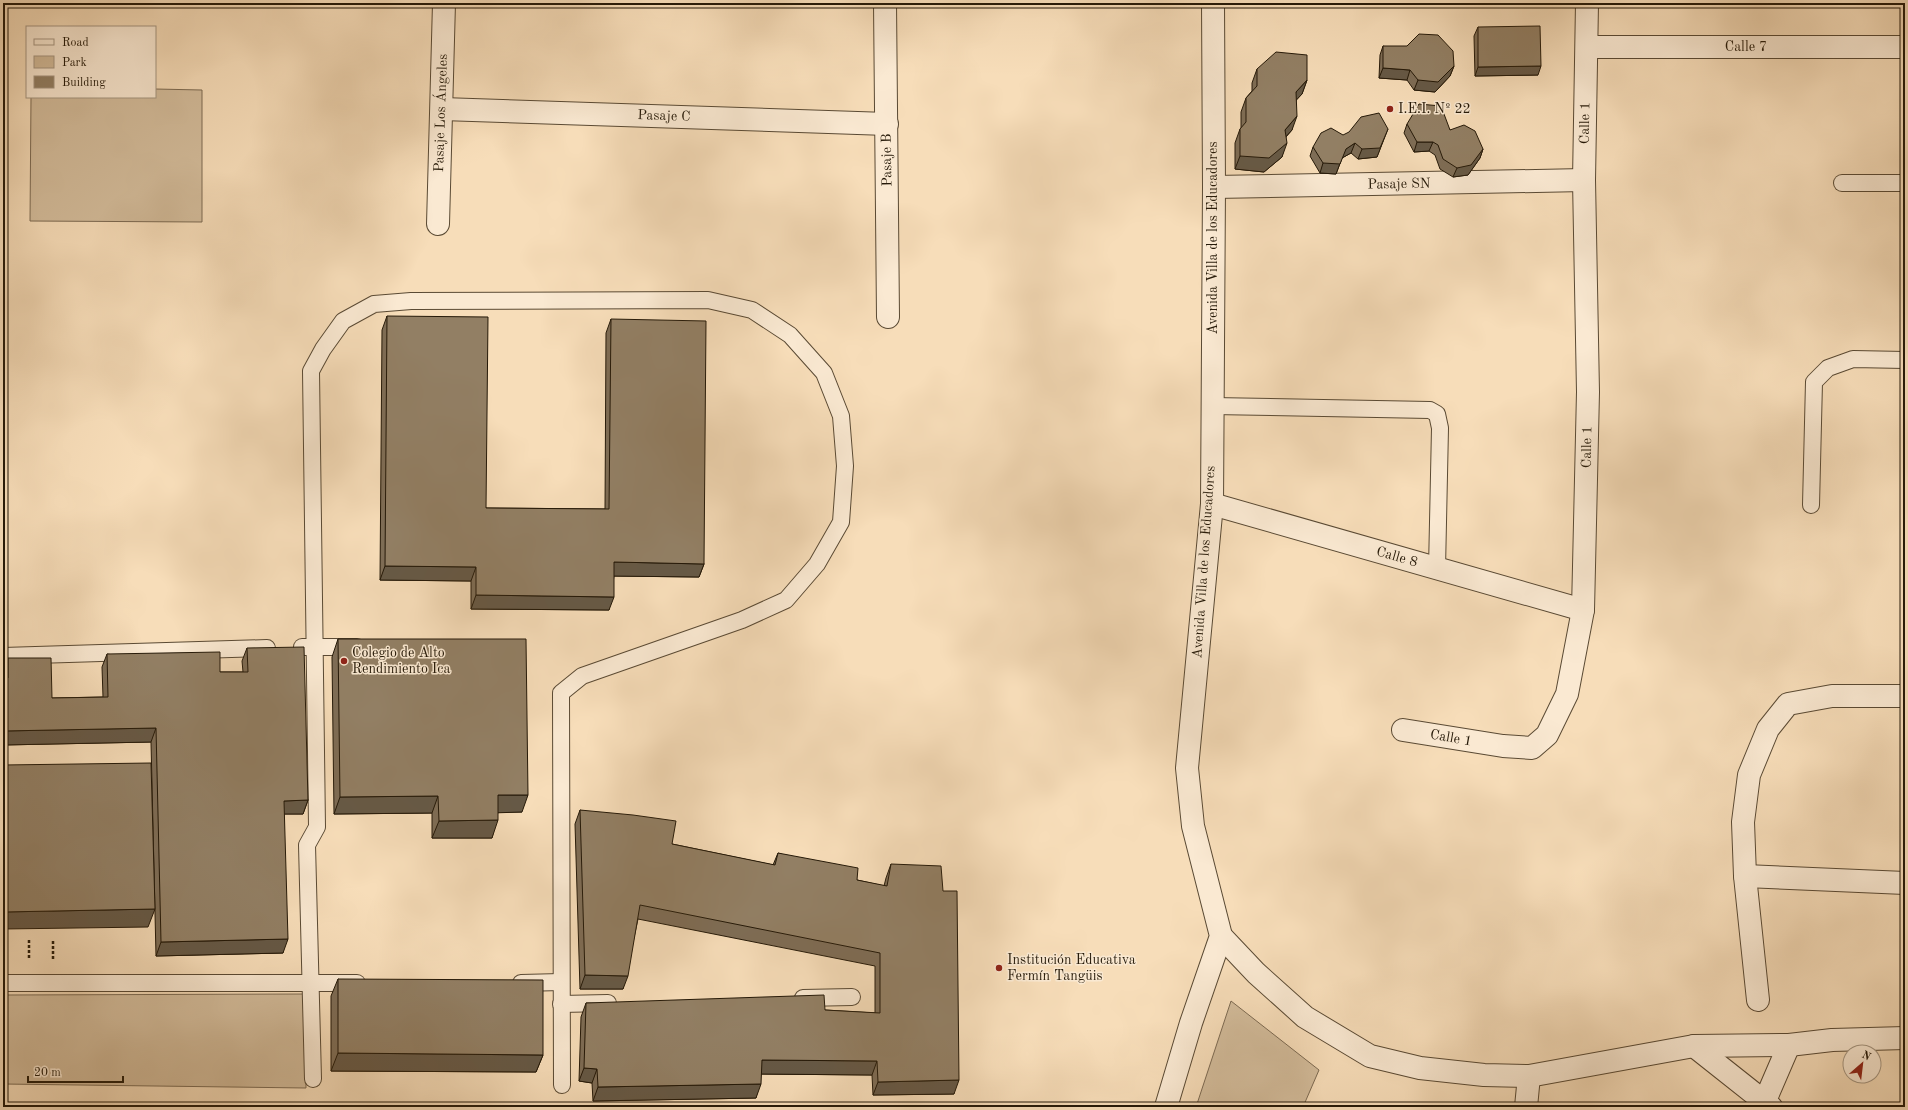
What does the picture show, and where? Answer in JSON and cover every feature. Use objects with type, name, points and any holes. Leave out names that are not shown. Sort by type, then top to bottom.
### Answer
[{"type":"street","name":"Pasaje Los Ángeles","points":[[438,224],[444,3]]},
{"type":"street","name":"Pasaje B","points":[[886,3],[888,317]]},
{"type":"street","name":"Avenida Villa de los Educadores","points":[[1213,3],[1214,187],[1212,504],[1187,768],[1193,826],[1221,936]]},
{"type":"street","name":"Calle 1","points":[[1403,730],[1503,746],[1532,748],[1547,735],[1567,694],[1583,610],[1588,392],[1584,180],[1587,3]]},
{"type":"street","name":"Calle 7","points":[[1587,47],[1905,47]]},
{"type":"street","name":"Pasaje C","points":[[442,109],[887,124]]},
{"type":"street","name":"Pasaje SN","points":[[1214,187],[1584,180]]},
{"type":"street","name":"Calle 8","points":[[1212,504],[1583,610]]},
{"type":"street","points":[[1758,1000],[1745,876],[1742,822],[1749,775],[1768,729],[1788,704],[1832,696],[1905,696]]},
{"type":"street","points":[[1745,876],[1905,883]]},
{"type":"street","points":[[1166,1107],[1191,1023],[1221,936],[1256,974],[1305,1017],[1370,1056],[1420,1068],[1484,1075],[1529,1076],[1694,1046],[1789,1045],[1832,1040],[1905,1038]]},
{"type":"street","points":[[1694,1046],[1768,1105],[1789,1045]]},
{"type":"street","points":[[1526,1107],[1529,1076]]},
{"type":"lane","points":[[1842,183],[1905,183]]},
{"type":"lane","points":[[313,1079],[307,845],[317,826],[313,647],[311,371],[322,349],[343,321],[374,304],[410,301],[708,300],[752,310],[790,334],[824,372],[841,416],[845,466],[841,522],[817,564],[786,600],[742,620],[582,676],[561,693],[562,1085]]},
{"type":"lane","points":[[1812,504],[1814,382],[1828,368],[1853,359],[1905,360]]},
{"type":"lane","points":[[1212,406],[1430,410],[1437,414],[1440,428],[1436,569]]},
{"type":"lane","points":[[3,656],[313,647],[376,647]]},
{"type":"lane","points":[[3,982],[373,983]]},
{"type":"lane","points":[[506,983],[561,982]]},
{"type":"lane","points":[[788,998],[852,997]]},
{"type":"lane","points":[[561,1004],[623,1002]]},
{"type":"green space","points":[[156,89],[202,90],[202,222],[30,221],[31,98],[156,98]]},
{"type":"green space","points":[[304,994],[306,1088],[3,1084],[3,995]]},
{"type":"green space","points":[[1231,1001],[1319,1070],[1303,1107],[1196,1107]]},
{"type":"building","points":[[1540,26],[1541,66],[1478,67],[1478,27]]},
{"type":"building","points":[[1419,34],[1438,35],[1453,51],[1454,66],[1438,82],[1418,80],[1410,70],[1383,68],[1383,46],[1407,46]]},
{"type":"building","points":[[1276,52],[1307,55],[1307,80],[1296,92],[1297,116],[1285,130],[1287,143],[1269,158],[1240,156],[1240,129],[1246,122],[1246,98],[1257,86],[1257,69]]},
{"type":"building","points":[[1419,104],[1441,106],[1450,130],[1464,125],[1475,131],[1483,149],[1471,165],[1457,168],[1443,159],[1438,145],[1433,142],[1417,142],[1407,124]]},
{"type":"building","points":[[1379,113],[1388,129],[1380,148],[1362,149],[1355,143],[1346,149],[1340,164],[1323,163],[1313,147],[1321,133],[1331,128],[1343,135],[1349,132],[1361,117]]},
{"type":"building","points":[[387,316],[488,317],[486,508],[609,509],[611,319],[706,321],[704,564],[614,562],[614,597],[476,595],[476,567],[385,566]]},
{"type":"building","points":[[338,639],[526,639],[528,795],[498,795],[498,820],[439,821],[438,796],[340,797]]},
{"type":"building","points":[[304,647],[308,800],[284,801],[288,939],[161,942],[156,728],[3,731],[3,678],[8,678],[8,658],[51,658],[52,698],[108,697],[107,654],[220,652],[220,672],[248,672],[247,648]]},
{"type":"building","points":[[151,763],[155,909],[3,912],[3,765]]},
{"type":"building","points":[[580,810],[676,821],[672,844],[775,865],[778,853],[858,868],[857,880],[887,886],[891,864],[941,866],[943,891],[957,891],[959,1080],[878,1082],[877,1061],[762,1060],[761,1084],[598,1087],[597,1069],[584,1068],[586,1003],[824,995],[825,1010],[880,1013],[880,953],[640,905],[628,976],[585,975]]},
{"type":"building","points":[[338,979],[543,980],[543,1055],[338,1053]]},
{"type":"place","name":"I.E.I. Nº 22","points":[[1390,109]]},
{"type":"place","name":"Colegio de Alto Rendimiento Ica","points":[[344,661]]},
{"type":"place","name":"Institución Educativa Fermín Tangüis","points":[[999,968]]}]
